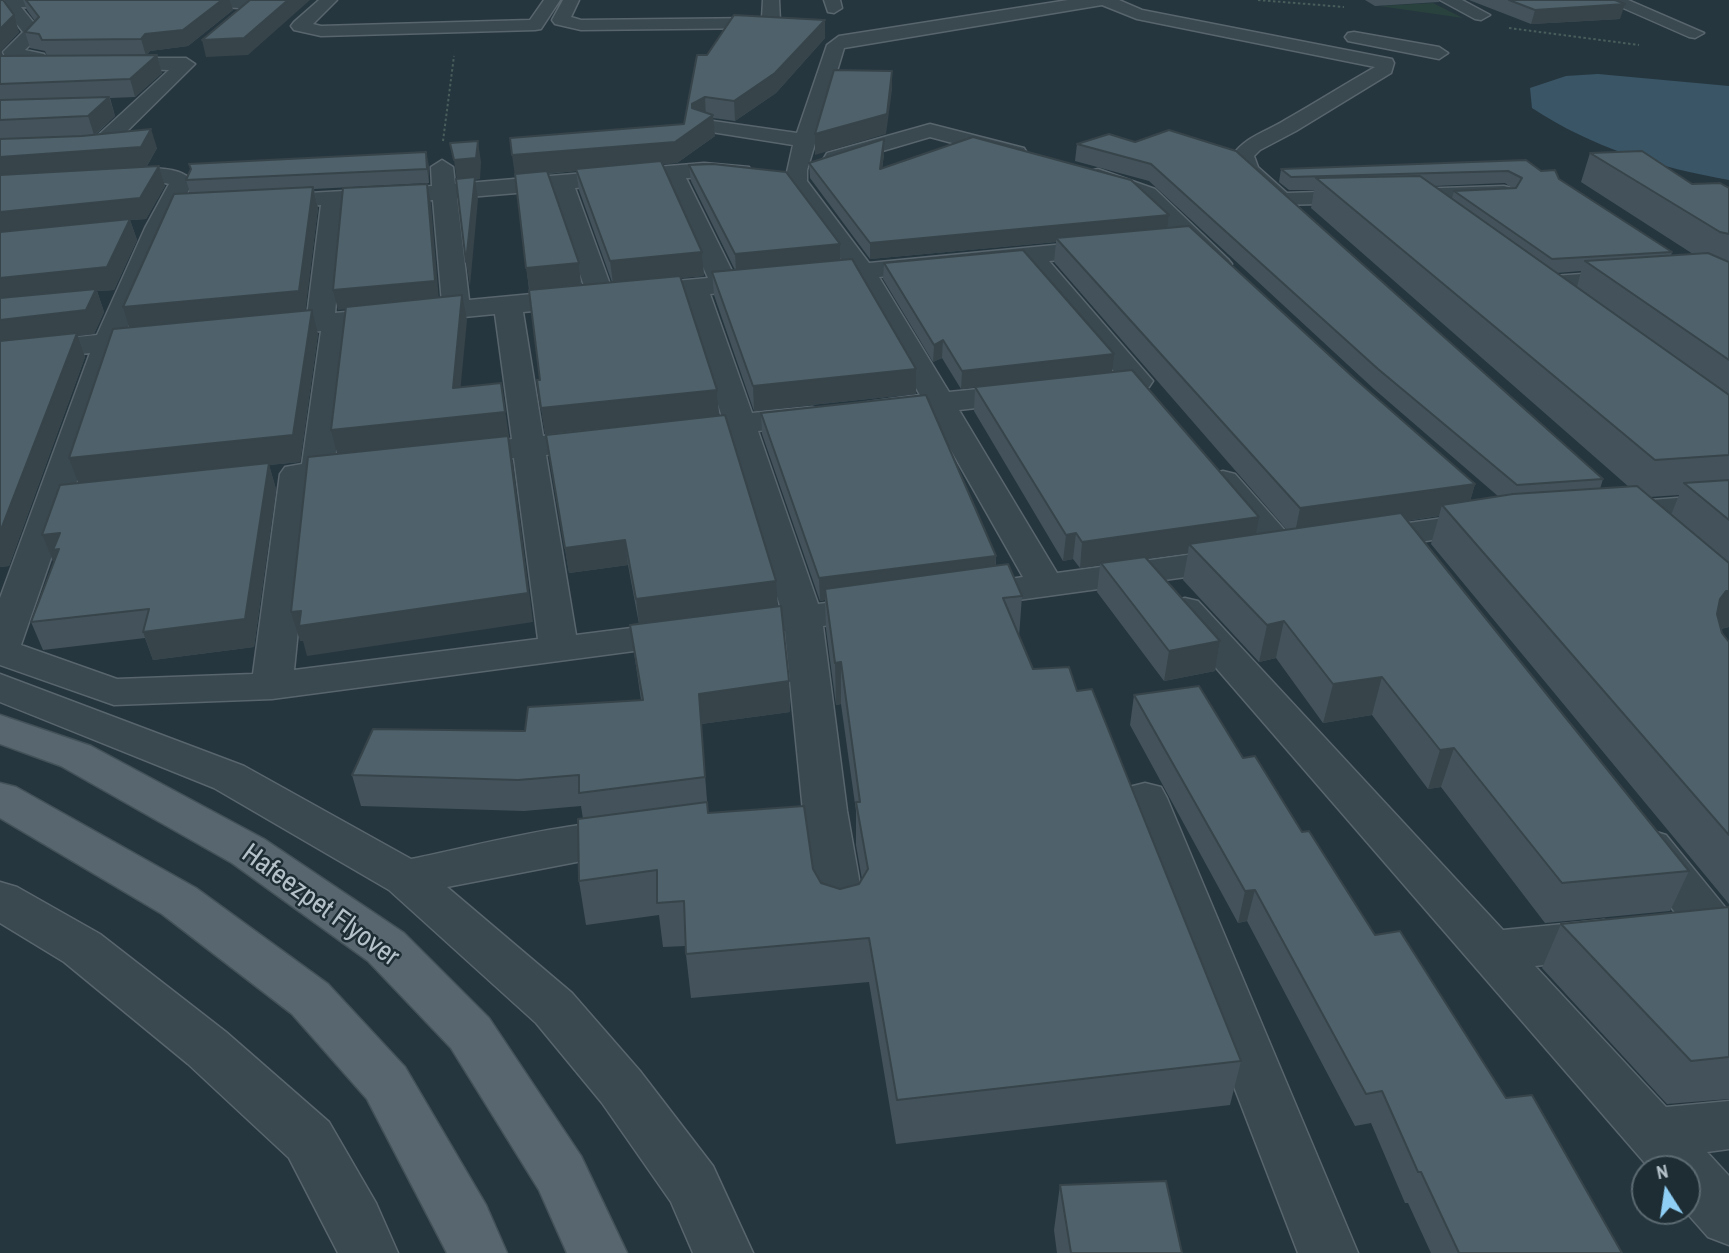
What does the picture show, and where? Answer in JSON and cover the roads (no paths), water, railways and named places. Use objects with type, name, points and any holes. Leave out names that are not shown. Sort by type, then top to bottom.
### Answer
[{"type":"main road","name":"Hafeezpet Flyover","points":[[0,729],[76,756],[248,851],[386,947],[470,1032],[561,1174],[597,1253]]},
{"type":"main road","points":[[0,798],[179,901],[310,999],[386,1083],[465,1224],[477,1253]]},
{"type":"street","points":[[10,4],[110,4],[133,0]]},
{"type":"street","points":[[186,0],[259,2]]},
{"type":"street","points":[[329,0],[300,26],[321,31],[535,24],[552,0]]},
{"type":"street","points":[[571,0],[561,20],[581,25],[763,23],[771,21],[771,0]]},
{"type":"street","points":[[780,175],[806,141],[836,45],[845,40],[1102,0],[1137,14],[1385,63],[1384,69],[1289,127],[1252,145],[1243,156],[1248,170],[1312,225]]},
{"type":"street","points":[[1448,0],[1481,15]]},
{"type":"street","points":[[1614,0],[1695,33]]},
{"type":"street","points":[[239,19],[259,2]]},
{"type":"street","points":[[10,4],[33,33],[12,52],[50,62]]},
{"type":"street","points":[[1334,33],[1438,53]]},
{"type":"street","points":[[0,149],[95,145],[186,64],[89,61],[178,57],[194,54],[204,48]]},
{"type":"street","points":[[0,58],[50,62]]},
{"type":"street","points":[[0,66],[50,62]]},
{"type":"street","points":[[29,81],[50,62]]},
{"type":"street","points":[[115,107],[140,106]]},
{"type":"street","points":[[706,126],[806,141]]},
{"type":"street","points":[[239,202],[446,192],[672,173],[733,171],[780,175],[930,130],[1032,158]]},
{"type":"street","points":[[442,166],[456,311]]},
{"type":"street","points":[[1083,172],[1139,188],[1179,241],[1242,286]]},
{"type":"street","points":[[672,173],[710,286],[740,424],[803,617],[804,814],[841,913]]},
{"type":"street","points":[[780,175],[863,272],[1047,586]]},
{"type":"street","points":[[90,181],[176,177],[182,182],[115,300],[108,342],[0,650],[114,692],[272,686],[1047,586],[1508,520],[1471,494]]},
{"type":"street","points":[[561,182],[601,297]]},
{"type":"street","points":[[1283,200],[1504,193]]},
{"type":"street","points":[[1420,196],[1450,219]]},
{"type":"street","points":[[272,686],[295,474],[328,322],[334,198]]},
{"type":"street","points":[[241,330],[1125,246]]},
{"type":"street","points":[[1667,252],[1729,292]]},
{"type":"street","points":[[1031,256],[1147,391],[1098,385]]},
{"type":"street","points":[[1572,309],[1530,279],[1729,272]]},
{"type":"street","points":[[508,306],[559,649]]},
{"type":"street","points":[[0,354],[188,335]]},
{"type":"street","points":[[424,459],[1059,389]]},
{"type":"street","points":[[1207,461],[1284,552]]},
{"type":"street","points":[[295,474],[384,464]]},
{"type":"street","points":[[1603,485],[1661,537]]},
{"type":"street","points":[[54,500],[135,491]]},
{"type":"street","points":[[1579,515],[1729,504]]},
{"type":"street","points":[[1402,535],[1428,568]]},
{"type":"street","points":[[1151,571],[1672,1155]]},
{"type":"street","points":[[0,687],[229,777],[406,878],[554,1008],[621,1087],[692,1185],[723,1253]]},
{"type":"street","points":[[1145,798],[1328,1253]]},
{"type":"street","points":[[1627,819],[1721,927]]},
{"type":"street","points":[[406,878],[543,849],[664,833]]},
{"type":"street","points":[[0,900],[82,948],[207,1048],[309,1140],[355,1222],[368,1253]]},
{"type":"street","points":[[1491,951],[1721,927]]},
{"type":"street","points":[[1680,1155],[1729,1125]]},
{"type":"street","points":[[1701,1186],[1729,1217]]},
{"type":"water","points":[[1598,74],[1729,86],[1729,180],[1676,169],[1626,154],[1578,134],[1532,108],[1530,88],[1566,76]]}]
